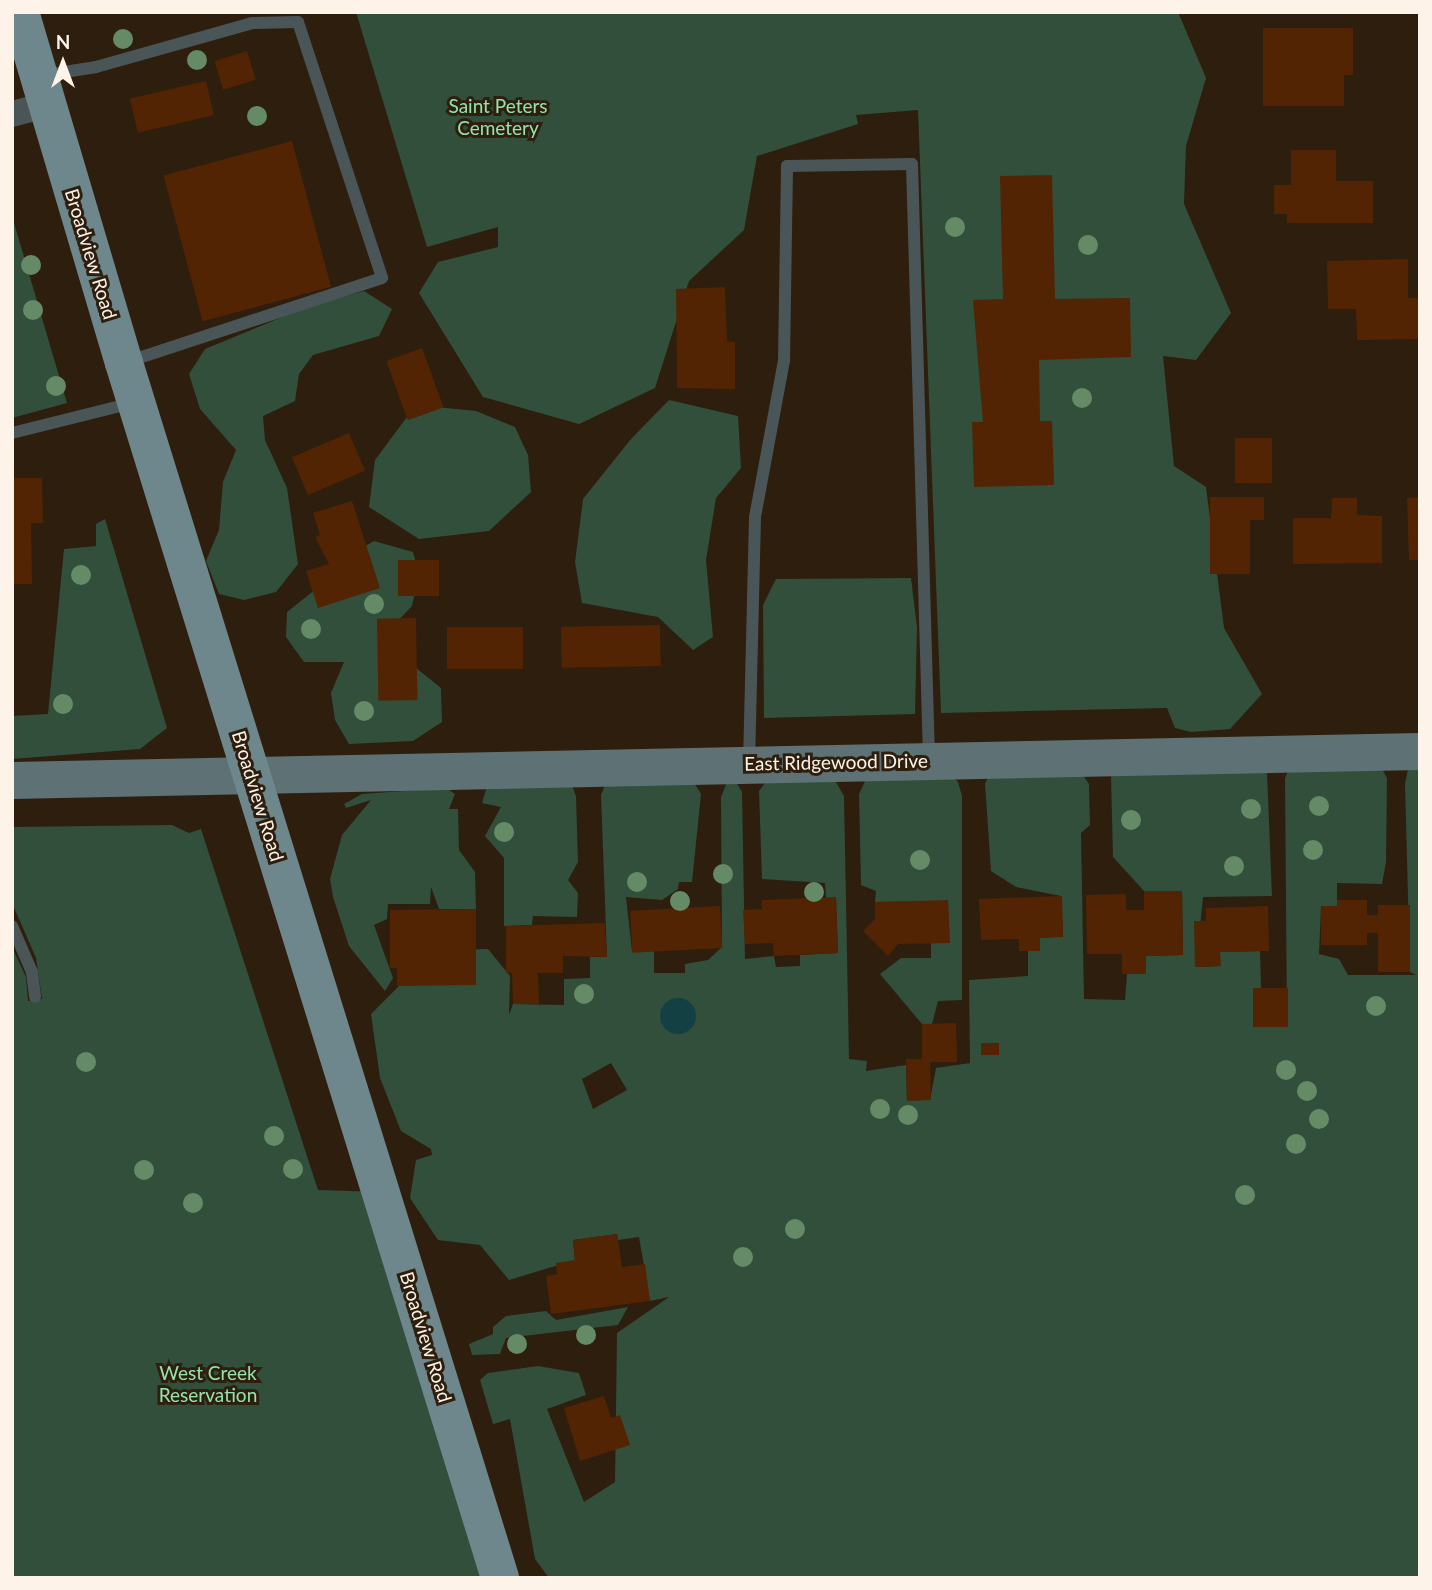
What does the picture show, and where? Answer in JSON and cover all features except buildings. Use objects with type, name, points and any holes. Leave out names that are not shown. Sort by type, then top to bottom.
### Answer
[{"type":"main road","name":"Broadview Road","points":[[20,12],[32,98],[124,363],[500,1578]]},
{"type":"street","name":"East Ridgewood Drive","points":[[12,780],[1420,751]]},
{"type":"lane","points":[[32,98],[96,67],[253,23],[298,22],[382,278],[124,363]]},
{"type":"lane","points":[[749,764],[754,539],[784,360],[786,166],[912,164],[919,538],[929,760]]},
{"type":"lane","points":[[12,433],[135,401]]},
{"type":"lane","points":[[12,926],[32,972],[35,997]]},
{"type":"green space","name":"Saint Peters Cemetery","points":[[356,12],[1178,12],[1206,78],[1186,146],[1184,204],[1231,313],[1196,360],[1163,356],[1174,466],[1206,487],[1224,628],[1262,694],[1230,729],[1191,732],[1175,728],[1167,708],[941,713],[918,110],[856,115],[858,124],[757,156],[744,230],[689,281],[655,388],[579,424],[483,397],[419,293],[438,262],[498,247],[498,227],[427,247]]},
{"type":"green space","points":[[12,216],[67,403],[12,418]]},
{"type":"green space","points":[[364,291],[392,309],[379,336],[313,355],[299,374],[295,401],[263,416],[265,440],[287,488],[298,564],[276,592],[244,600],[219,594],[206,561],[219,530],[223,482],[236,450],[200,409],[189,374],[205,349],[304,308]]},
{"type":"green space","points":[[669,400],[738,416],[741,468],[716,498],[706,560],[713,637],[693,650],[658,617],[582,603],[575,562],[583,499],[631,439]]},
{"type":"green space","points":[[416,405],[476,411],[515,427],[528,455],[531,492],[489,531],[419,539],[369,507],[375,460]]},
{"type":"green space","points":[[105,519],[167,728],[140,749],[12,759],[12,716],[48,714],[64,549],[96,546],[96,524]]},
{"type":"green space","points":[[374,541],[413,552],[419,574],[412,606],[385,634],[400,655],[441,688],[442,722],[413,741],[349,744],[335,720],[331,693],[344,662],[304,662],[286,637],[287,612],[321,585],[341,560]]},
{"type":"green space","points":[[911,578],[917,627],[915,714],[764,718],[763,605],[776,579]]},
{"type":"green space","points":[[1409,764],[1420,764],[1420,1578],[549,1578],[535,1559],[510,1419],[493,1424],[480,1380],[488,1373],[538,1366],[579,1373],[586,1395],[547,1409],[584,1502],[615,1482],[617,1333],[669,1297],[650,1301],[639,1237],[618,1240],[617,1234],[573,1240],[575,1260],[509,1280],[480,1245],[438,1240],[410,1198],[416,1160],[432,1155],[431,1149],[401,1131],[380,1078],[371,1014],[409,976],[450,950],[488,949],[510,976],[509,1015],[513,1004],[564,1005],[564,979],[590,978],[590,957],[607,957],[601,795],[607,780],[691,778],[701,794],[692,882],[679,882],[678,889],[662,900],[626,897],[632,951],[654,951],[654,973],[685,973],[685,964],[708,960],[722,947],[721,797],[727,782],[736,782],[742,792],[745,959],[774,956],[776,967],[800,966],[800,955],[838,953],[836,898],[826,898],[825,883],[762,879],[759,791],[768,779],[833,777],[844,796],[849,1059],[867,1061],[866,1071],[906,1065],[907,1100],[930,1100],[936,1068],[970,1063],[969,980],[1028,976],[1028,951],[1040,951],[1040,938],[1063,936],[1061,896],[1016,887],[991,871],[985,784],[989,775],[1083,775],[1089,784],[1090,825],[1081,833],[1084,999],[1125,1000],[1127,974],[1146,974],[1146,956],[1183,955],[1182,891],[1144,891],[1113,857],[1111,777],[1118,770],[1267,772],[1272,896],[1203,897],[1196,967],[1220,966],[1220,952],[1260,951],[1261,988],[1253,988],[1253,1027],[1287,1027],[1285,778],[1289,769],[1382,769],[1387,778],[1386,862],[1382,884],[1337,883],[1337,906],[1321,906],[1319,954],[1339,959],[1348,975],[1416,975],[1410,972],[1405,784]],"holes":[[[611,1063],[627,1090],[593,1109],[582,1079]]]},
{"type":"green space","points":[[948,772],[958,782],[962,796],[962,1000],[938,1001],[932,1024],[922,1024],[880,974],[901,958],[931,958],[931,943],[949,943],[948,901],[875,902],[876,891],[861,885],[859,794],[867,777]]},
{"type":"green space","points":[[488,783],[571,783],[576,796],[578,862],[568,880],[578,893],[577,917],[533,916],[532,925],[504,926],[504,858],[485,836],[501,807],[482,803]]},
{"type":"green space","points":[[446,788],[455,794],[449,809],[458,809],[459,850],[475,872],[476,909],[439,909],[431,887],[430,904],[388,904],[387,919],[374,925],[393,978],[385,991],[349,946],[333,897],[330,879],[342,835],[371,800],[346,808],[344,804],[362,794]]},
{"type":"green space","name":"West Creek Reservation","points":[[172,825],[189,833],[201,829],[318,1190],[381,1192],[500,1578],[12,1578],[12,947],[26,977],[28,1001],[42,999],[36,958],[12,903],[12,827]]},
{"type":"green space","points":[[628,1307],[618,1325],[506,1338],[500,1354],[472,1355],[469,1344],[493,1334],[493,1327],[506,1316],[546,1311],[556,1320]]},
{"type":"water","points":[[678,998],[691,1003],[696,1016],[691,1029],[678,1034],[665,1029],[660,1016],[665,1003]]}]
